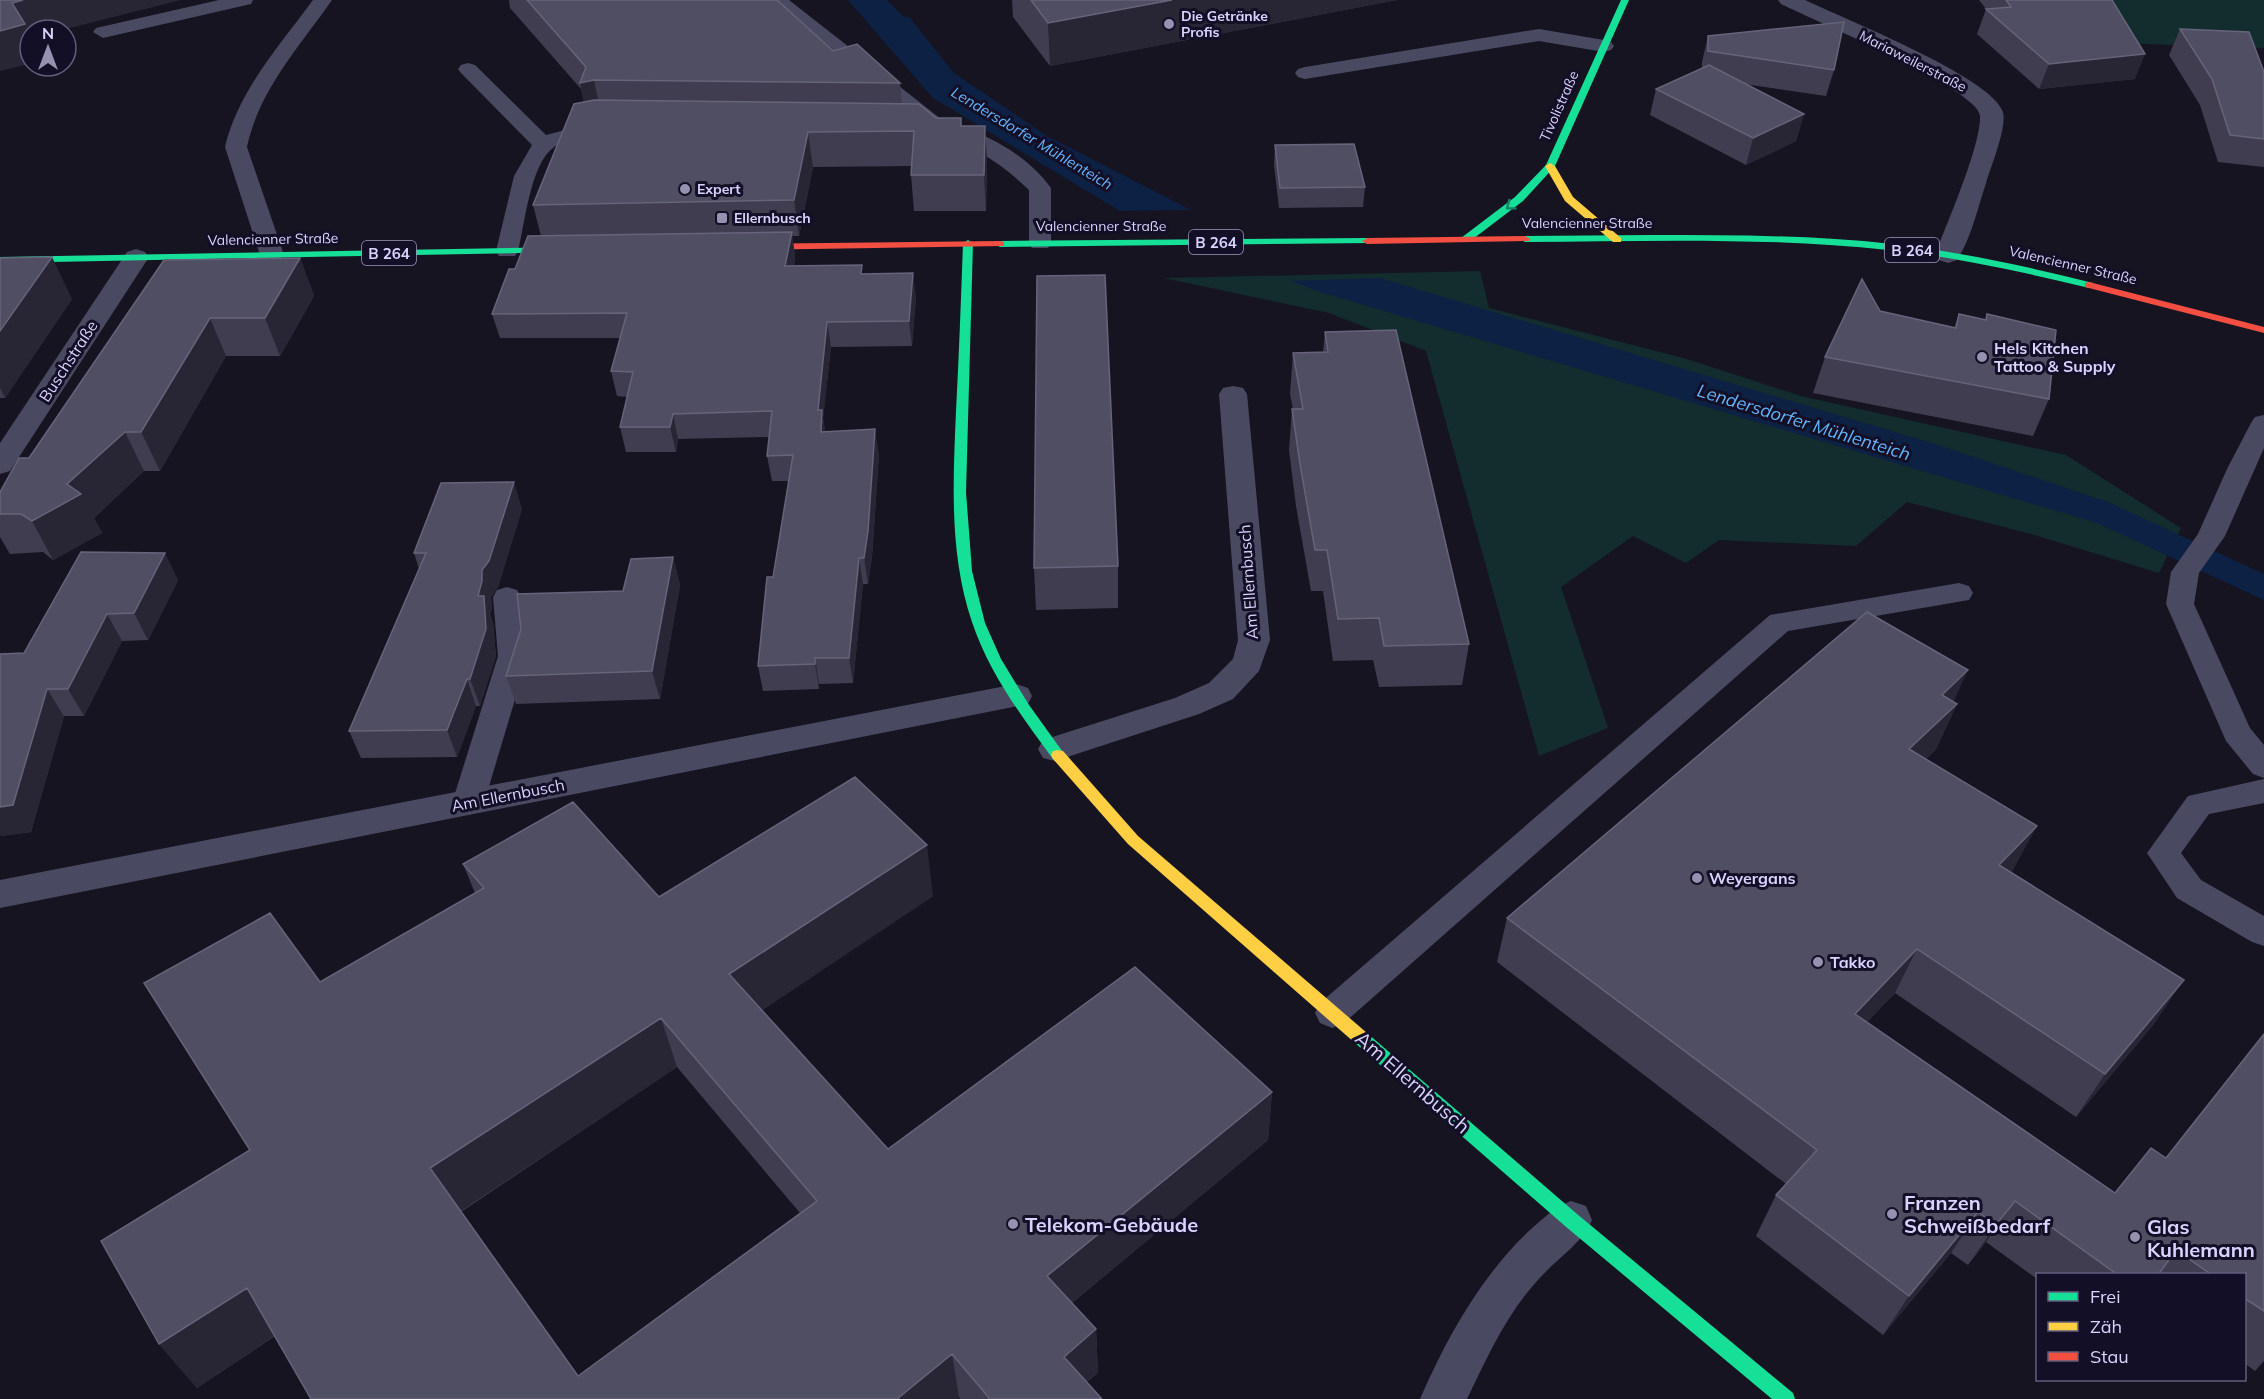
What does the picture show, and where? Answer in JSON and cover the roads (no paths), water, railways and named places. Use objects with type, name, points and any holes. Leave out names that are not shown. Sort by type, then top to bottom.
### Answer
[{"type":"main road","name":"Tivolistraße","points":[[1617,240],[1569,199],[1550,166],[1625,0]]},
{"type":"main road","points":[[1465,240],[1519,199],[1550,166]]},
{"type":"main road","name":"Valencienner Straße","points":[[730,247],[1465,240],[1862,244],[1948,255],[2068,280],[2264,330]]},
{"type":"main road","name":"Am Ellernbusch","points":[[968,243],[958,505],[960,544],[969,592],[991,648],[1016,696],[1092,797],[1133,840],[1571,1220],[1786,1399]]},
{"type":"main road","name":"Valencienner Straße","points":[[0,260],[579,250]]},
{"type":"street","name":"Mariaweilerstraße","points":[[1788,0],[1951,77],[1976,93],[1987,105],[1992,115],[1988,136],[1948,255]]},
{"type":"street","name":"Buschstraße","points":[[0,465],[136,257]]},
{"type":"street","name":"Am Ellernbusch","points":[[1055,749],[1187,706],[1221,691],[1248,663],[1254,640],[1233,394]]},
{"type":"street","name":"Am Ellernbusch","points":[[0,894],[1016,696]]},
{"type":"street","points":[[1443,1399],[1490,1308],[1521,1267],[1571,1220]]},
{"type":"lane","points":[[103,32],[244,0]]},
{"type":"lane","points":[[272,255],[236,147],[237,130],[250,105],[323,0]]},
{"type":"lane","points":[[777,0],[942,130]]},
{"type":"lane","points":[[1305,72],[1539,35],[1604,46]]},
{"type":"lane","points":[[468,69],[543,144]]},
{"type":"lane","points":[[507,251],[528,164],[543,144],[564,134],[602,126],[625,127]]},
{"type":"lane","points":[[909,129],[942,130],[971,137],[1016,165],[1040,188],[1040,243]]},
{"type":"lane","points":[[2264,423],[2240,469],[2211,536],[2185,572],[2180,604],[2237,733],[2264,766]]},
{"type":"lane","points":[[1332,1013],[1780,622],[1959,593]]},
{"type":"lane","points":[[468,803],[513,656],[507,597]]},
{"type":"lane","points":[[2264,791],[2199,804],[2163,853],[2189,888],[2264,932]]},
{"type":"water","name":"Lendersdorfer Mühlenteich","points":[[848,0],[887,0],[904,17],[909,17],[954,73],[1047,136],[1191,210],[1120,211],[933,98]]},
{"type":"water","name":"Lendersdorfer Mühlenteich","points":[[1380,278],[1935,444],[2108,502],[2264,574],[2264,600],[2097,523],[1320,292],[1291,281]]},
{"type":"place","name":"Die Getränke Profis","points":[[1169,24]]},
{"type":"place","name":"Expert","points":[[685,189]]},
{"type":"place","name":"Ellernbusch","points":[[722,218]]},
{"type":"place","name":"Hels Kitchen Tattoo & Supply","points":[[1982,357]]},
{"type":"place","name":"Weyergans","points":[[1697,878]]},
{"type":"place","name":"Takko","points":[[1818,962]]},
{"type":"place","name":"Franzen Schweißbedarf","points":[[1892,1214]]},
{"type":"place","name":"Telekom-Gebäude","points":[[1013,1224]]},
{"type":"place","name":"Glas Kuhlemann","points":[[2135,1237]]}]
